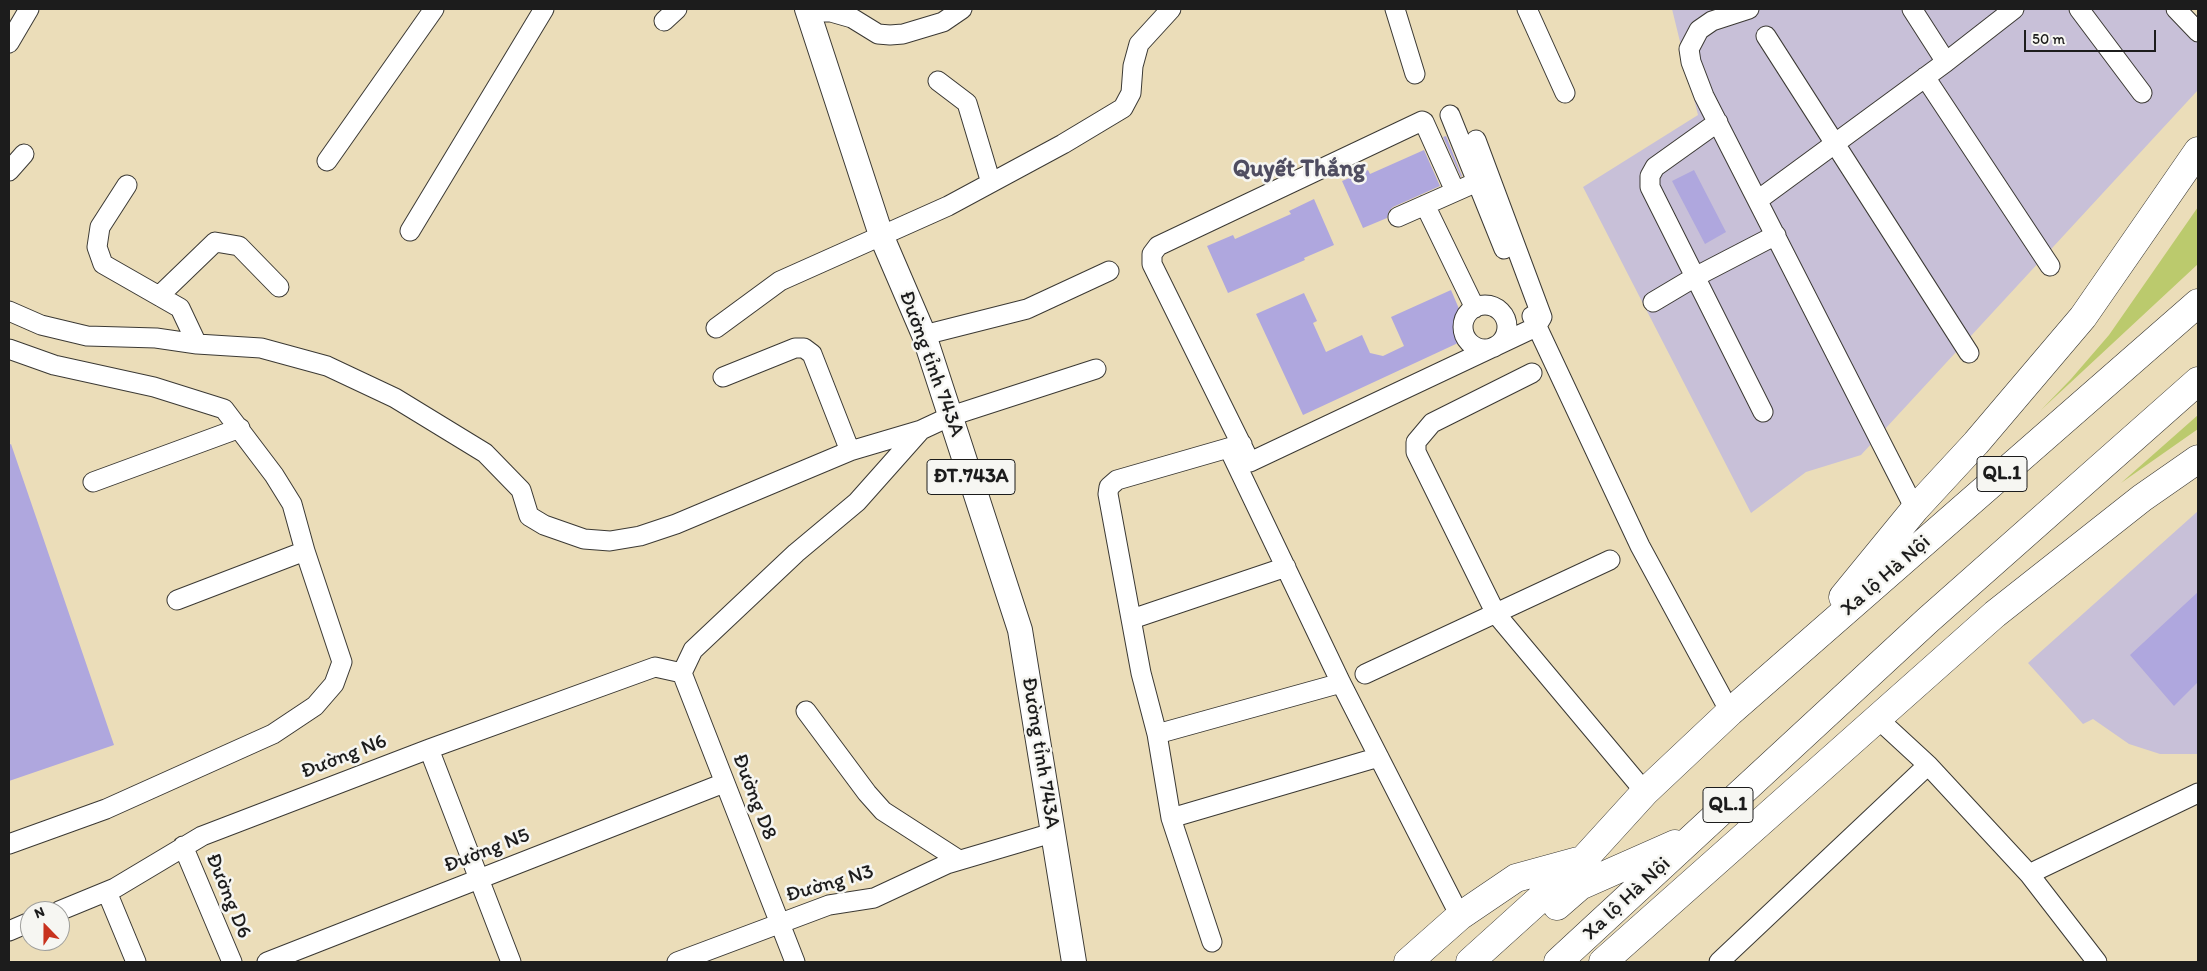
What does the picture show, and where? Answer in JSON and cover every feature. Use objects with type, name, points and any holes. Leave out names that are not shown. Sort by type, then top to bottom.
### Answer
[{"type":"highway","points":[[1806,645],[1915,509],[1976,443],[2083,317],[2198,151]]},
{"type":"highway","name":"Xa lộ Hà Nội","points":[[1470,962],[1584,859],[1645,792],[1730,712],[2198,303]]},
{"type":"highway","name":"Xa lộ Hà Nội","points":[[1558,962],[1898,647],[2198,381]]},
{"type":"highway","name":"Xa lộ Hà Nội","points":[[1603,962],[1995,614],[2142,498],[2198,459]]},
{"type":"highway","points":[[1805,734],[1877,718],[1898,647]]},
{"type":"highway","name":"Xa lộ Hà Nội","points":[[1495,962],[1580,886],[1695,836]]},
{"type":"highway","points":[[1408,962],[1460,916],[1516,878],[1584,859]]},
{"type":"main road","name":"Đường tỉnh 743A","points":[[808,10],[881,235],[924,334],[1020,630],[1052,833],[1071,934],[1074,962]]},
{"type":"street","points":[[9,43],[30,9]]},
{"type":"street","points":[[327,161],[434,9]]},
{"type":"street","points":[[410,231],[544,9]]},
{"type":"street","points":[[808,10],[831,12],[852,18],[878,34],[890,35],[903,34],[943,22],[962,9]]},
{"type":"street","points":[[716,328],[780,280],[948,206],[1063,144],[1123,108],[1131,93],[1133,66],[1139,44],[1171,9]]},
{"type":"street","points":[[1395,9],[1415,74]]},
{"type":"street","points":[[1527,9],[1564,93]]},
{"type":"street","points":[[1749,9],[1712,21],[1699,30],[1689,49],[1691,62],[1704,96],[1915,509]]},
{"type":"street","points":[[1912,9],[1946,62]]},
{"type":"street","points":[[1758,200],[1946,62],[2014,9]]},
{"type":"street","points":[[2079,9],[2142,93]]},
{"type":"street","points":[[2176,9],[2198,32]]},
{"type":"street","points":[[1766,36],[1969,353]]},
{"type":"street","points":[[1925,77],[2050,266]]},
{"type":"street","points":[[938,81],[967,103],[992,183]]},
{"type":"street","points":[[1450,115],[1536,327],[1640,546],[1730,712]]},
{"type":"street","points":[[1455,191],[1422,121],[1158,246],[1152,254],[1152,264],[1235,446],[1286,568],[1341,683],[1460,916]]},
{"type":"street","points":[[1718,122],[1654,167],[1650,176],[1650,187],[1763,412]]},
{"type":"street","points":[[1235,446],[1250,462],[1536,327],[1542,316],[1476,140]]},
{"type":"street","points":[[9,171],[24,154]]},
{"type":"street","points":[[1398,217],[1476,182]]},
{"type":"street","points":[[127,185],[100,227],[97,247],[103,264],[180,308],[197,344]]},
{"type":"street","points":[[1425,205],[1475,308]]},
{"type":"street","points":[[1653,302],[1695,277],[1776,235]]},
{"type":"street","points":[[159,296],[215,242],[239,246],[279,287]]},
{"type":"street","points":[[924,334],[1027,309],[1109,271]]},
{"type":"street","points":[[1489,306],[1501,312],[1505,318],[1507,332],[1499,344],[1492,348],[1478,348],[1467,339],[1464,333],[1465,318],[1475,308],[1489,306]]},
{"type":"street","points":[[9,311],[41,325],[88,336],[156,338],[197,344],[261,348],[326,366],[395,398],[485,453],[521,490],[529,516],[544,525],[584,539],[610,541],[640,536],[676,524],[850,451],[921,430],[951,416],[1096,369]]},
{"type":"street","points":[[723,377],[795,348],[804,348],[812,354],[850,451]]},
{"type":"street","points":[[9,349],[54,364],[154,387],[224,409],[274,475],[292,504],[305,551],[342,662],[334,684],[315,706],[273,734],[106,810],[9,844]]},
{"type":"street","points":[[1532,373],[1432,423],[1421,433],[1416,442],[1416,452],[1496,614],[1645,792]]},
{"type":"street","points":[[93,482],[240,428]]},
{"type":"street","points":[[682,673],[693,650],[796,553],[857,502],[921,430]]},
{"type":"street","points":[[1212,942],[1171,818],[1157,734],[1141,673],[1108,487],[1117,480],[1235,446]]},
{"type":"street","points":[[177,600],[305,551]]},
{"type":"street","points":[[1366,674],[1610,560]]},
{"type":"street","points":[[1132,619],[1286,568]]},
{"type":"street","name":"Đường N6","points":[[70,907],[107,892],[202,836],[428,749],[655,668],[682,673]]},
{"type":"street","name":"Đường D8","points":[[682,673],[795,962]]},
{"type":"street","points":[[1157,734],[1341,683]]},
{"type":"street","points":[[806,711],[867,793],[883,811],[959,860]]},
{"type":"street","points":[[1877,718],[1928,765],[2030,874],[2097,962]]},
{"type":"street","points":[[428,749],[511,962]]},
{"type":"street","points":[[1171,818],[1379,757]]},
{"type":"street","points":[[1719,962],[1928,765]]},
{"type":"street","name":"Đường N5","points":[[267,962],[724,783]]},
{"type":"street","points":[[2030,874],[2198,793]]},
{"type":"street","name":"Đường N3","points":[[677,962],[829,904],[874,898],[947,864],[1052,833]]},
{"type":"street","name":"Đường D6","points":[[184,846],[232,962]]},
{"type":"street","points":[[107,892],[136,962]]},
{"type":"shaded area","points":[[1672,9],[2170,9],[2198,39],[2198,90],[1861,455],[1806,472],[1751,513],[1583,187],[1698,115]]},
{"type":"shaded area","points":[[2198,511],[2198,754],[2160,754],[2129,744],[2093,719],[2083,724],[2028,663]]},
{"type":"green space","points":[[2198,207],[2198,264],[2041,410],[2109,335]]},
{"type":"green space","points":[[2198,415],[2198,429],[2121,483]]},
{"type":"building","points":[[1446,136],[1462,176],[1461,177],[1443,137]]},
{"type":"building","points":[[1424,150],[1440,186],[1393,207],[1389,211],[1387,218],[1363,228],[1342,181],[1368,170],[1370,174]]},
{"type":"building","points":[[1694,170],[1726,232],[1705,244],[1672,181]]},
{"type":"building","points":[[1314,199],[1334,245],[1304,258],[1305,260],[1228,293],[1207,246],[1233,235],[1235,239],[1291,214],[1289,211]]},
{"type":"building","points":[[1451,290],[1471,337],[1303,415],[1256,314],[1304,293],[1317,321],[1313,323],[1326,352],[1362,335],[1370,353],[1383,356],[1404,346],[1391,317]]},
{"type":"building","points":[[11,444],[114,745],[9,781],[9,445]]},
{"type":"building","points":[[2198,592],[2198,682],[2174,706],[2130,655]]},
{"type":"district","name":"Quyết Thắng","points":[[1299,170]]}]
